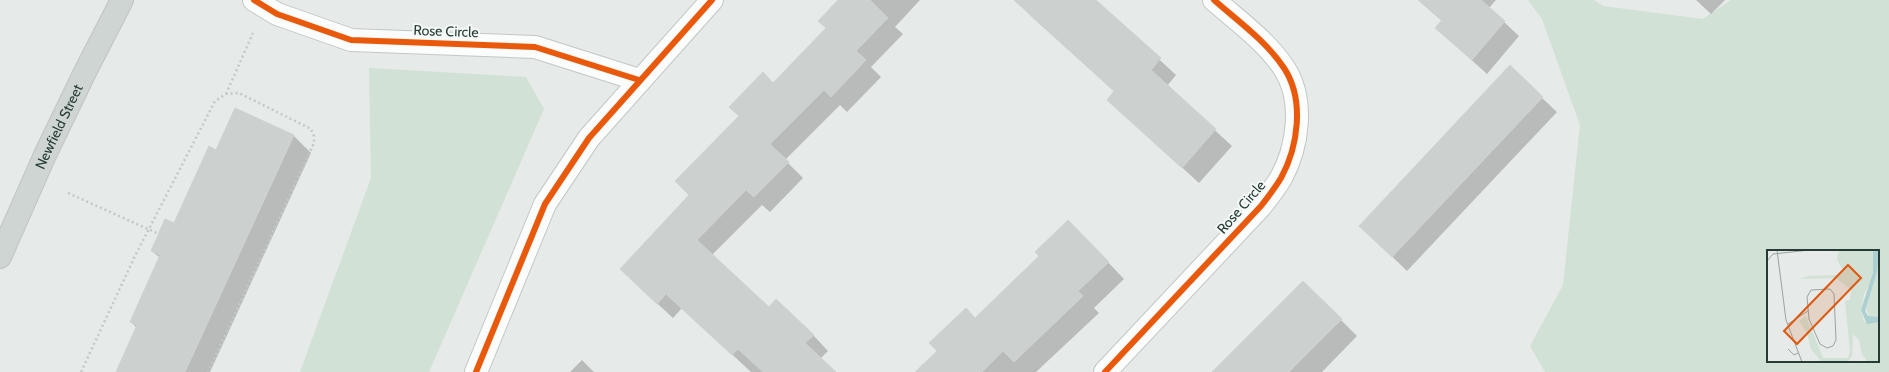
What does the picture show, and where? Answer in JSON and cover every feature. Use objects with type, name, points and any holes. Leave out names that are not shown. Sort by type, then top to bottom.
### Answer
[{"type":"main road","name":"Newfield Street","points":[[0,257],[72,98],[122,0]]},
{"type":"street","name":"Rose Circle","points":[[254,0],[277,14],[351,40],[535,46],[639,80]]},
{"type":"street","points":[[476,372],[545,204],[589,138],[639,80],[712,0]]},
{"type":"street","name":"Rose Circle","points":[[1105,372],[1261,206],[1281,178],[1294,147],[1298,109],[1285,68],[1254,34],[1214,0]]},
{"type":"path","points":[[81,372],[149,229],[215,102],[226,94],[253,32]]},
{"type":"path","points":[[208,372],[314,143],[314,136],[311,129],[304,125],[239,94],[226,94]]},
{"type":"path","points":[[68,193],[159,234]]},
{"type":"green space","points":[[1528,0],[1594,0],[1603,6],[1703,19],[1731,0],[1889,0],[1889,372],[1545,372],[1530,346],[1563,285],[1580,125],[1542,19]]},
{"type":"green space","points":[[369,68],[526,77],[544,109],[429,372],[300,372],[371,178]]},
{"type":"building","points":[[838,0],[870,0],[888,18],[856,51],[866,60],[831,97],[824,90],[770,144],[789,162],[754,197],[746,190],[697,240],[769,307],[776,299],[814,335],[805,343],[836,372],[763,372],[738,349],[732,355],[666,294],[657,304],[620,269],[689,195],[675,181],[739,116],[729,107],[763,72],[773,83],[826,28],[818,21]]},
{"type":"building","points":[[1014,0],[1096,0],[1161,58],[1151,70],[1216,129],[1182,168],[1107,100],[1114,91]]},
{"type":"building","points":[[1419,0],[1481,0],[1505,21],[1472,60],[1435,28],[1442,20]]},
{"type":"building","points":[[1510,65],[1543,97],[1392,257],[1359,226]]},
{"type":"building","points":[[235,108],[294,135],[185,372],[116,372],[137,325],[130,322],[160,255],[151,251],[165,219],[174,223],[209,146],[216,150]]},
{"type":"building","points":[[1068,220],[1109,262],[1078,291],[1083,296],[1014,362],[1003,351],[982,372],[915,372],[937,351],[929,343],[966,308],[975,318],[1039,256],[1035,252]]},
{"type":"building","points":[[1303,281],[1342,319],[1289,372],[1212,372]]},
{"type":"cycle path","points":[[254,0],[277,14],[351,40],[535,47],[639,80]]},
{"type":"cycle path","points":[[476,372],[545,204],[589,138],[712,0]]},
{"type":"cycle path","points":[[1105,372],[1261,206],[1281,178],[1292,152],[1297,123],[1297,109],[1291,81],[1284,68],[1269,49],[1214,0]]}]
